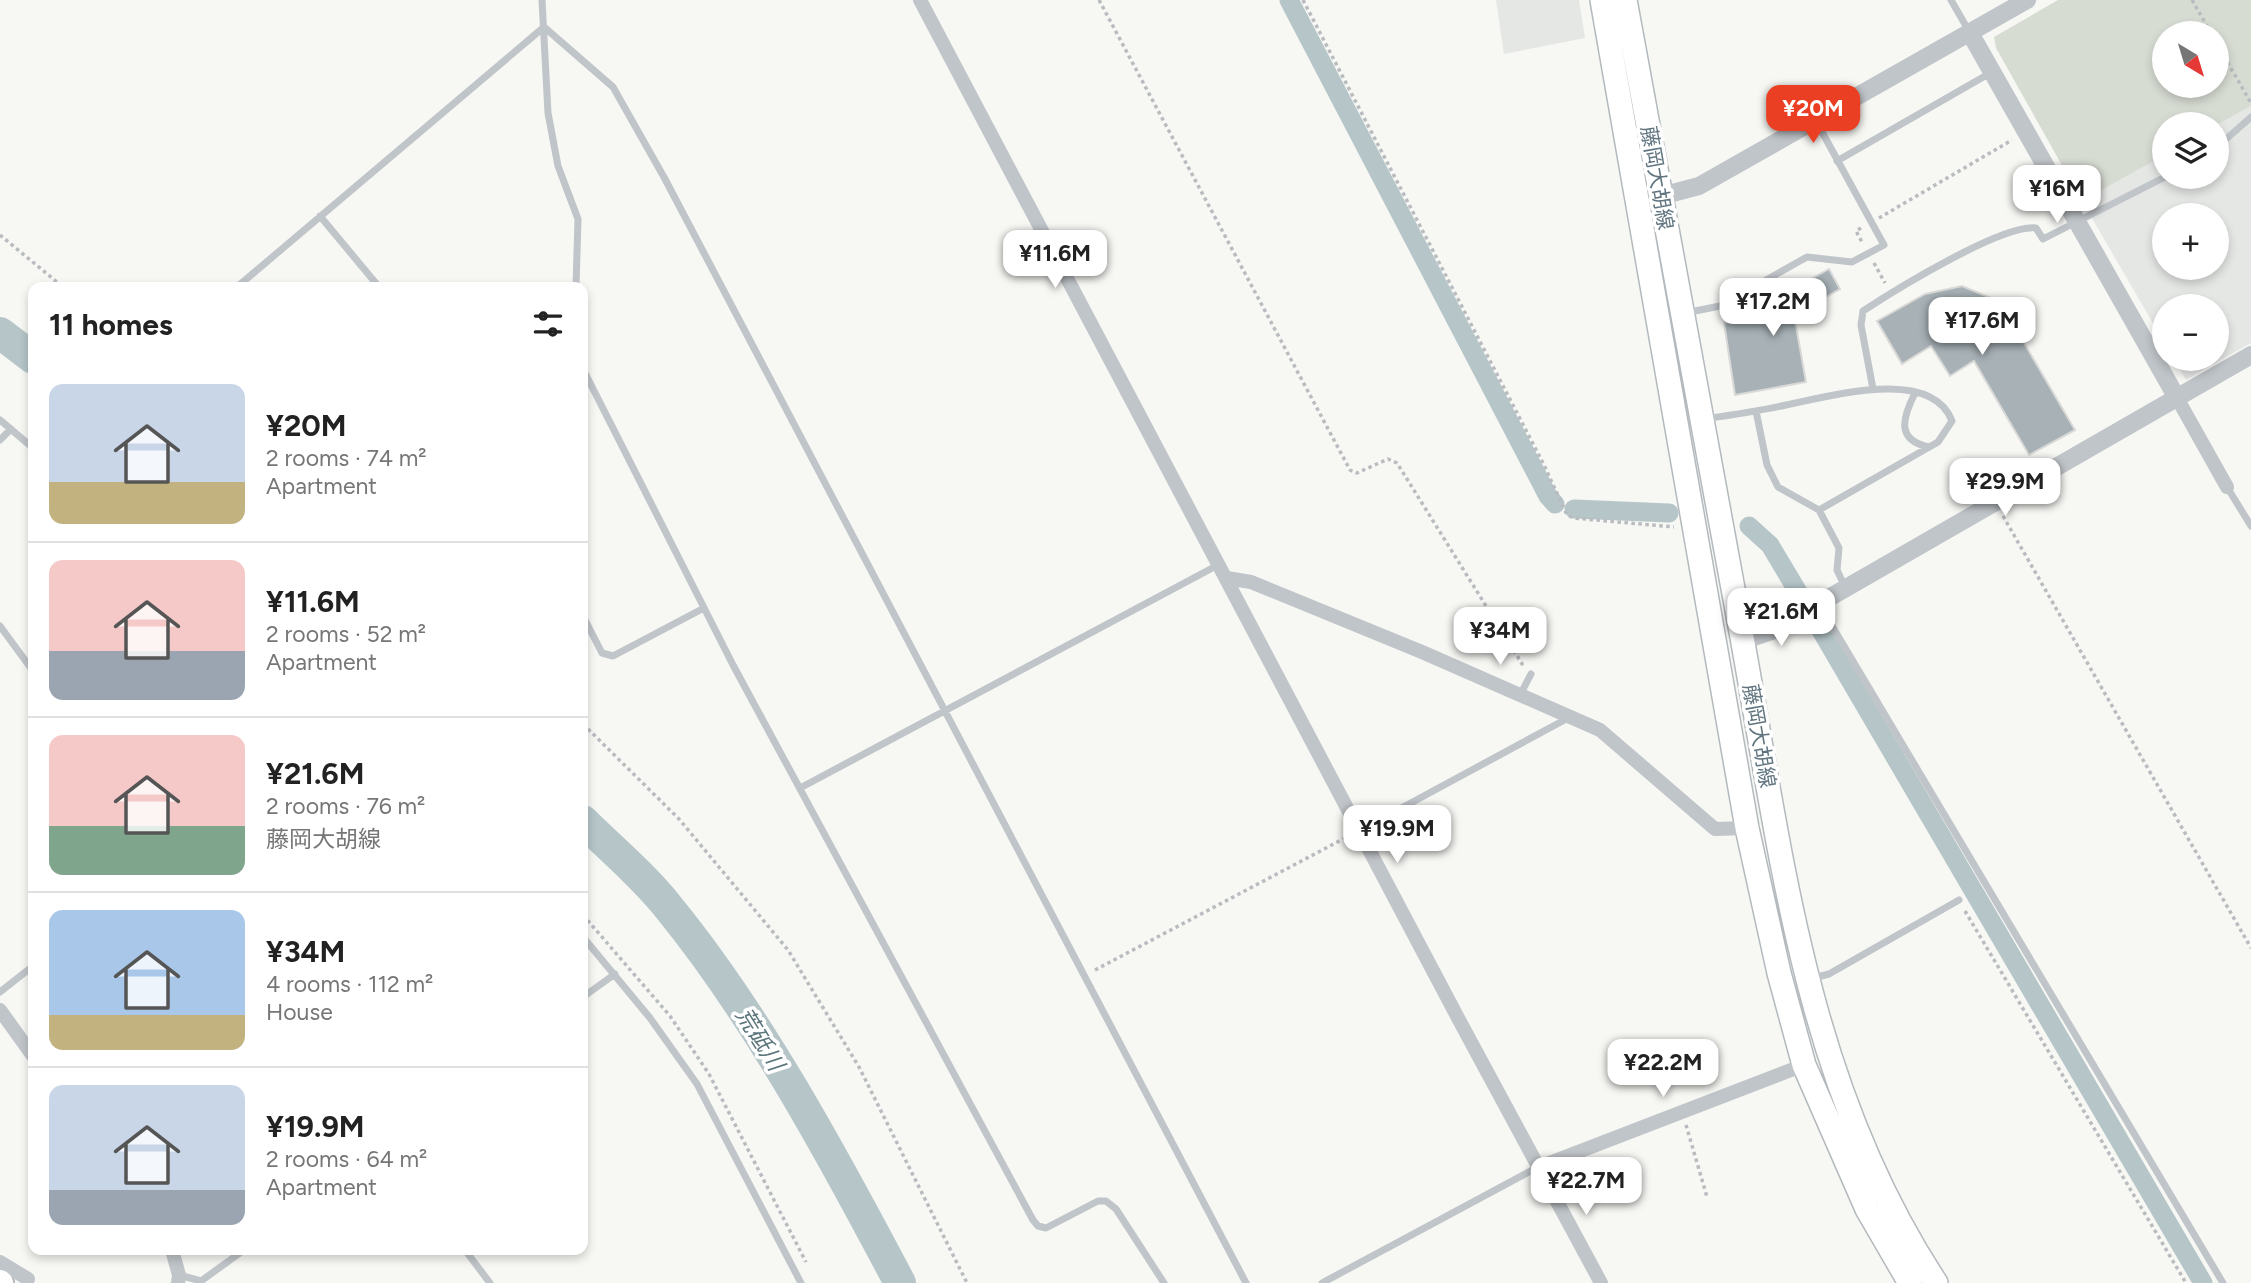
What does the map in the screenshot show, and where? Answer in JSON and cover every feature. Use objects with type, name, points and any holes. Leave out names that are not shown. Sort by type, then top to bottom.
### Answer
[{"type":"main road","name":"藤岡大胡線","points":[[1602,0],[1747,828],[1779,973],[1804,1065],[1867,1209],[1910,1283]]},
{"type":"main road","name":"藤岡大胡線","points":[[1625,0],[1773,819],[1806,980],[1827,1055],[1855,1128],[1888,1199],[1936,1283]]},
{"type":"street","points":[[920,0],[1601,1283]]},
{"type":"street","points":[[1636,201],[1699,187],[2027,0]]},
{"type":"street","points":[[1970,33],[2227,487]]},
{"type":"street","points":[[1743,643],[1772,633],[2251,355]]},
{"type":"street","points":[[1227,578],[1251,582],[1600,730],[1715,829],[1747,828]]},
{"type":"street","points":[[0,1010],[28,1049]]},
{"type":"street","points":[[1539,1167],[1804,1065]]},
{"type":"street","points":[[173,1255],[178,1279]]},
{"type":"street","points":[[0,1262],[28,1279]]},
{"type":"lane","points":[[542,0],[548,113],[558,166],[578,219],[576,282]]},
{"type":"lane","points":[[1951,0],[1970,33]]},
{"type":"lane","points":[[243,282],[544,27]]},
{"type":"lane","points":[[544,27],[613,87],[1246,1283]]},
{"type":"lane","points":[[1837,161],[1993,72]]},
{"type":"lane","points":[[2229,136],[2251,117]]},
{"type":"lane","points":[[1681,314],[1720,306],[1807,257],[1852,262],[1884,245],[1816,121]]},
{"type":"lane","points":[[1873,388],[1861,325],[1863,311],[2012,230],[2022,226],[2036,228],[2043,239],[2152,183]]},
{"type":"lane","points":[[320,216],[375,282]]},
{"type":"lane","points":[[588,379],[704,608],[1033,1220],[1038,1226],[1046,1228],[1098,1201],[1106,1201],[1116,1209],[1164,1283]]},
{"type":"lane","points":[[1701,419],[1873,388],[1915,393],[1941,403],[1952,421],[1949,430],[1929,447],[1819,510]]},
{"type":"lane","points":[[1915,393],[1903,423],[1907,435],[1917,444],[1929,447]]},
{"type":"lane","points":[[1756,411],[1767,465],[1778,487],[1819,510],[1839,548],[1837,570],[1846,588]]},
{"type":"lane","points":[[0,420],[28,444]]},
{"type":"lane","points":[[0,440],[11,429]]},
{"type":"lane","points":[[2227,487],[2251,526]]},
{"type":"lane","points":[[802,787],[1219,565]]},
{"type":"lane","points":[[588,626],[602,653],[613,656],[704,608]]},
{"type":"lane","points":[[1812,608],[2223,1283]]},
{"type":"lane","points":[[0,626],[28,664]]},
{"type":"lane","points":[[1520,695],[1531,674]]},
{"type":"lane","points":[[1359,831],[1571,717]]},
{"type":"lane","points":[[1806,980],[1829,974],[1959,900]]},
{"type":"lane","points":[[588,943],[615,974],[697,1084],[801,1283]]},
{"type":"lane","points":[[0,992],[28,970]]},
{"type":"lane","points":[[588,993],[615,974]]},
{"type":"lane","points":[[1322,1283],[1539,1167]]},
{"type":"lane","points":[[178,1279],[201,1280],[237,1255]]},
{"type":"lane","points":[[469,1255],[490,1283]]},
{"type":"path","points":[[1098,0],[1350,470],[1357,473],[1388,459],[1398,463],[1521,664],[1531,674]]},
{"type":"path","points":[[1303,0],[1567,515],[1574,518],[1694,528]]},
{"type":"path","points":[[2192,0],[2204,21]]},
{"type":"path","points":[[2230,67],[2251,103]]},
{"type":"path","points":[[1892,294],[1856,231],[2026,132]]},
{"type":"path","points":[[0,235],[57,282]]},
{"type":"path","points":[[1996,502],[2251,948]]},
{"type":"path","points":[[588,729],[679,819],[788,950],[859,1067],[967,1283]]},
{"type":"path","points":[[1084,976],[1359,831]]},
{"type":"path","points":[[1959,900],[2186,1283]]},
{"type":"path","points":[[1681,1111],[1707,1197]]},
{"type":"shaded area","points":[[1496,0],[1579,0],[1585,38],[1504,54]]},
{"type":"shaded area","points":[[2058,0],[2251,0],[2251,106],[2229,118],[2229,112],[2152,112],[2152,162],[2082,201],[1996,48],[1994,37]]},
{"type":"shaded area","points":[[2251,106],[2251,343],[2229,356],[2229,294],[2152,294],[2152,322],[2082,201],[2152,162],[2152,189],[2229,189],[2229,118]]},
{"type":"shaded area","points":[[2181,371],[2202,371],[2186,380]]},
{"type":"building","points":[[1829,269],[1840,289],[1794,315],[1806,382],[1735,395],[1724,323],[1758,316],[1750,302],[1769,291],[1773,300]]},
{"type":"building","points":[[1962,286],[1996,300],[2006,312],[2075,430],[2029,455],[1974,361],[1950,376],[1931,346],[1902,364],[1877,321],[1925,294]]},
{"type":"waterway","points":[[1289,0],[1548,496],[1555,504]]},
{"type":"waterway","name":"荒砥川","points":[[0,333],[28,354]]},
{"type":"waterway","points":[[1574,509],[1669,513]]},
{"type":"waterway","points":[[1749,526],[1770,545],[2203,1283]]},
{"type":"waterway","name":"荒砥川","points":[[588,826],[659,896],[702,950],[733,995],[793,1089],[900,1283]]}]
